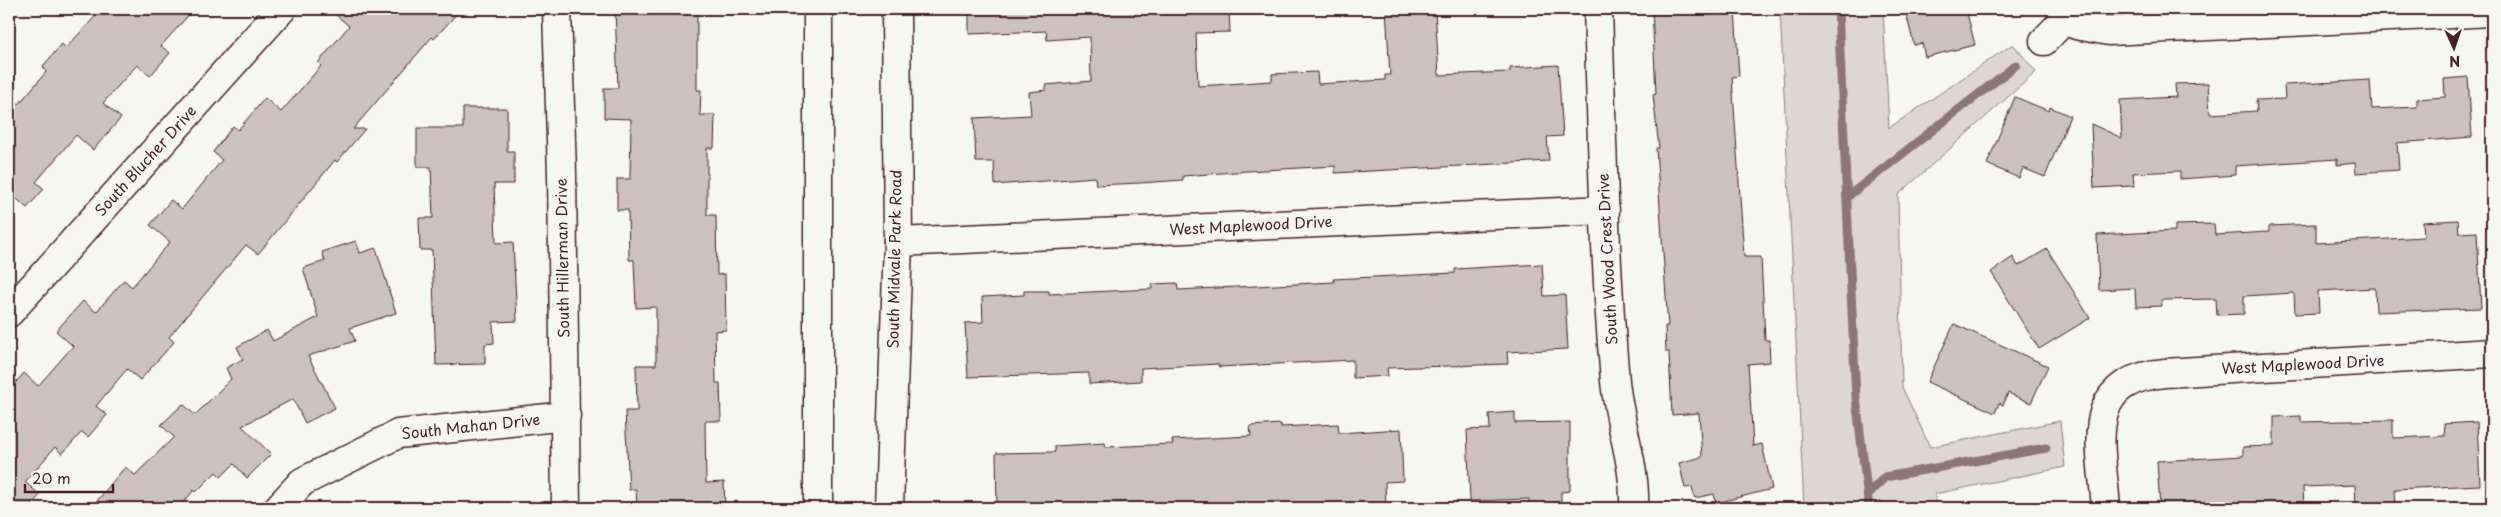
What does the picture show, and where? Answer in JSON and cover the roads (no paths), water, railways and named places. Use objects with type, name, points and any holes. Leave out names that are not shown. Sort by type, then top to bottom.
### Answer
[{"type":"street","name":"South Blucher Drive","points":[[9,313],[282,9]]},
{"type":"street","name":"South Hillerman Drive","points":[[557,9],[566,416],[566,508]]},
{"type":"street","points":[[818,9],[818,508]]},
{"type":"street","name":"South Midvale Park Road","points":[[889,508],[898,242],[896,9]]},
{"type":"street","name":"South Wood Crest Drive","points":[[1598,9],[1605,210],[1616,383],[1635,488],[1634,508]]},
{"type":"street","points":[[2044,41],[2065,13],[2076,25],[2109,30],[2492,12]]},
{"type":"street","name":"West Maplewood Drive","points":[[898,242],[1605,210]]},
{"type":"street","name":"West Maplewood Drive","points":[[2106,508],[2100,426],[2102,412],[2111,385],[2126,384],[2149,374],[2492,353]]},
{"type":"street","name":"South Mahan Drive","points":[[278,508],[302,482],[398,434],[566,416]]},
{"type":"waterway","points":[[1838,9],[1856,398],[1869,508]]},
{"type":"waterway","points":[[1847,197],[2016,65]]},
{"type":"waterway","points":[[1868,494],[1885,477],[2046,448]]}]
